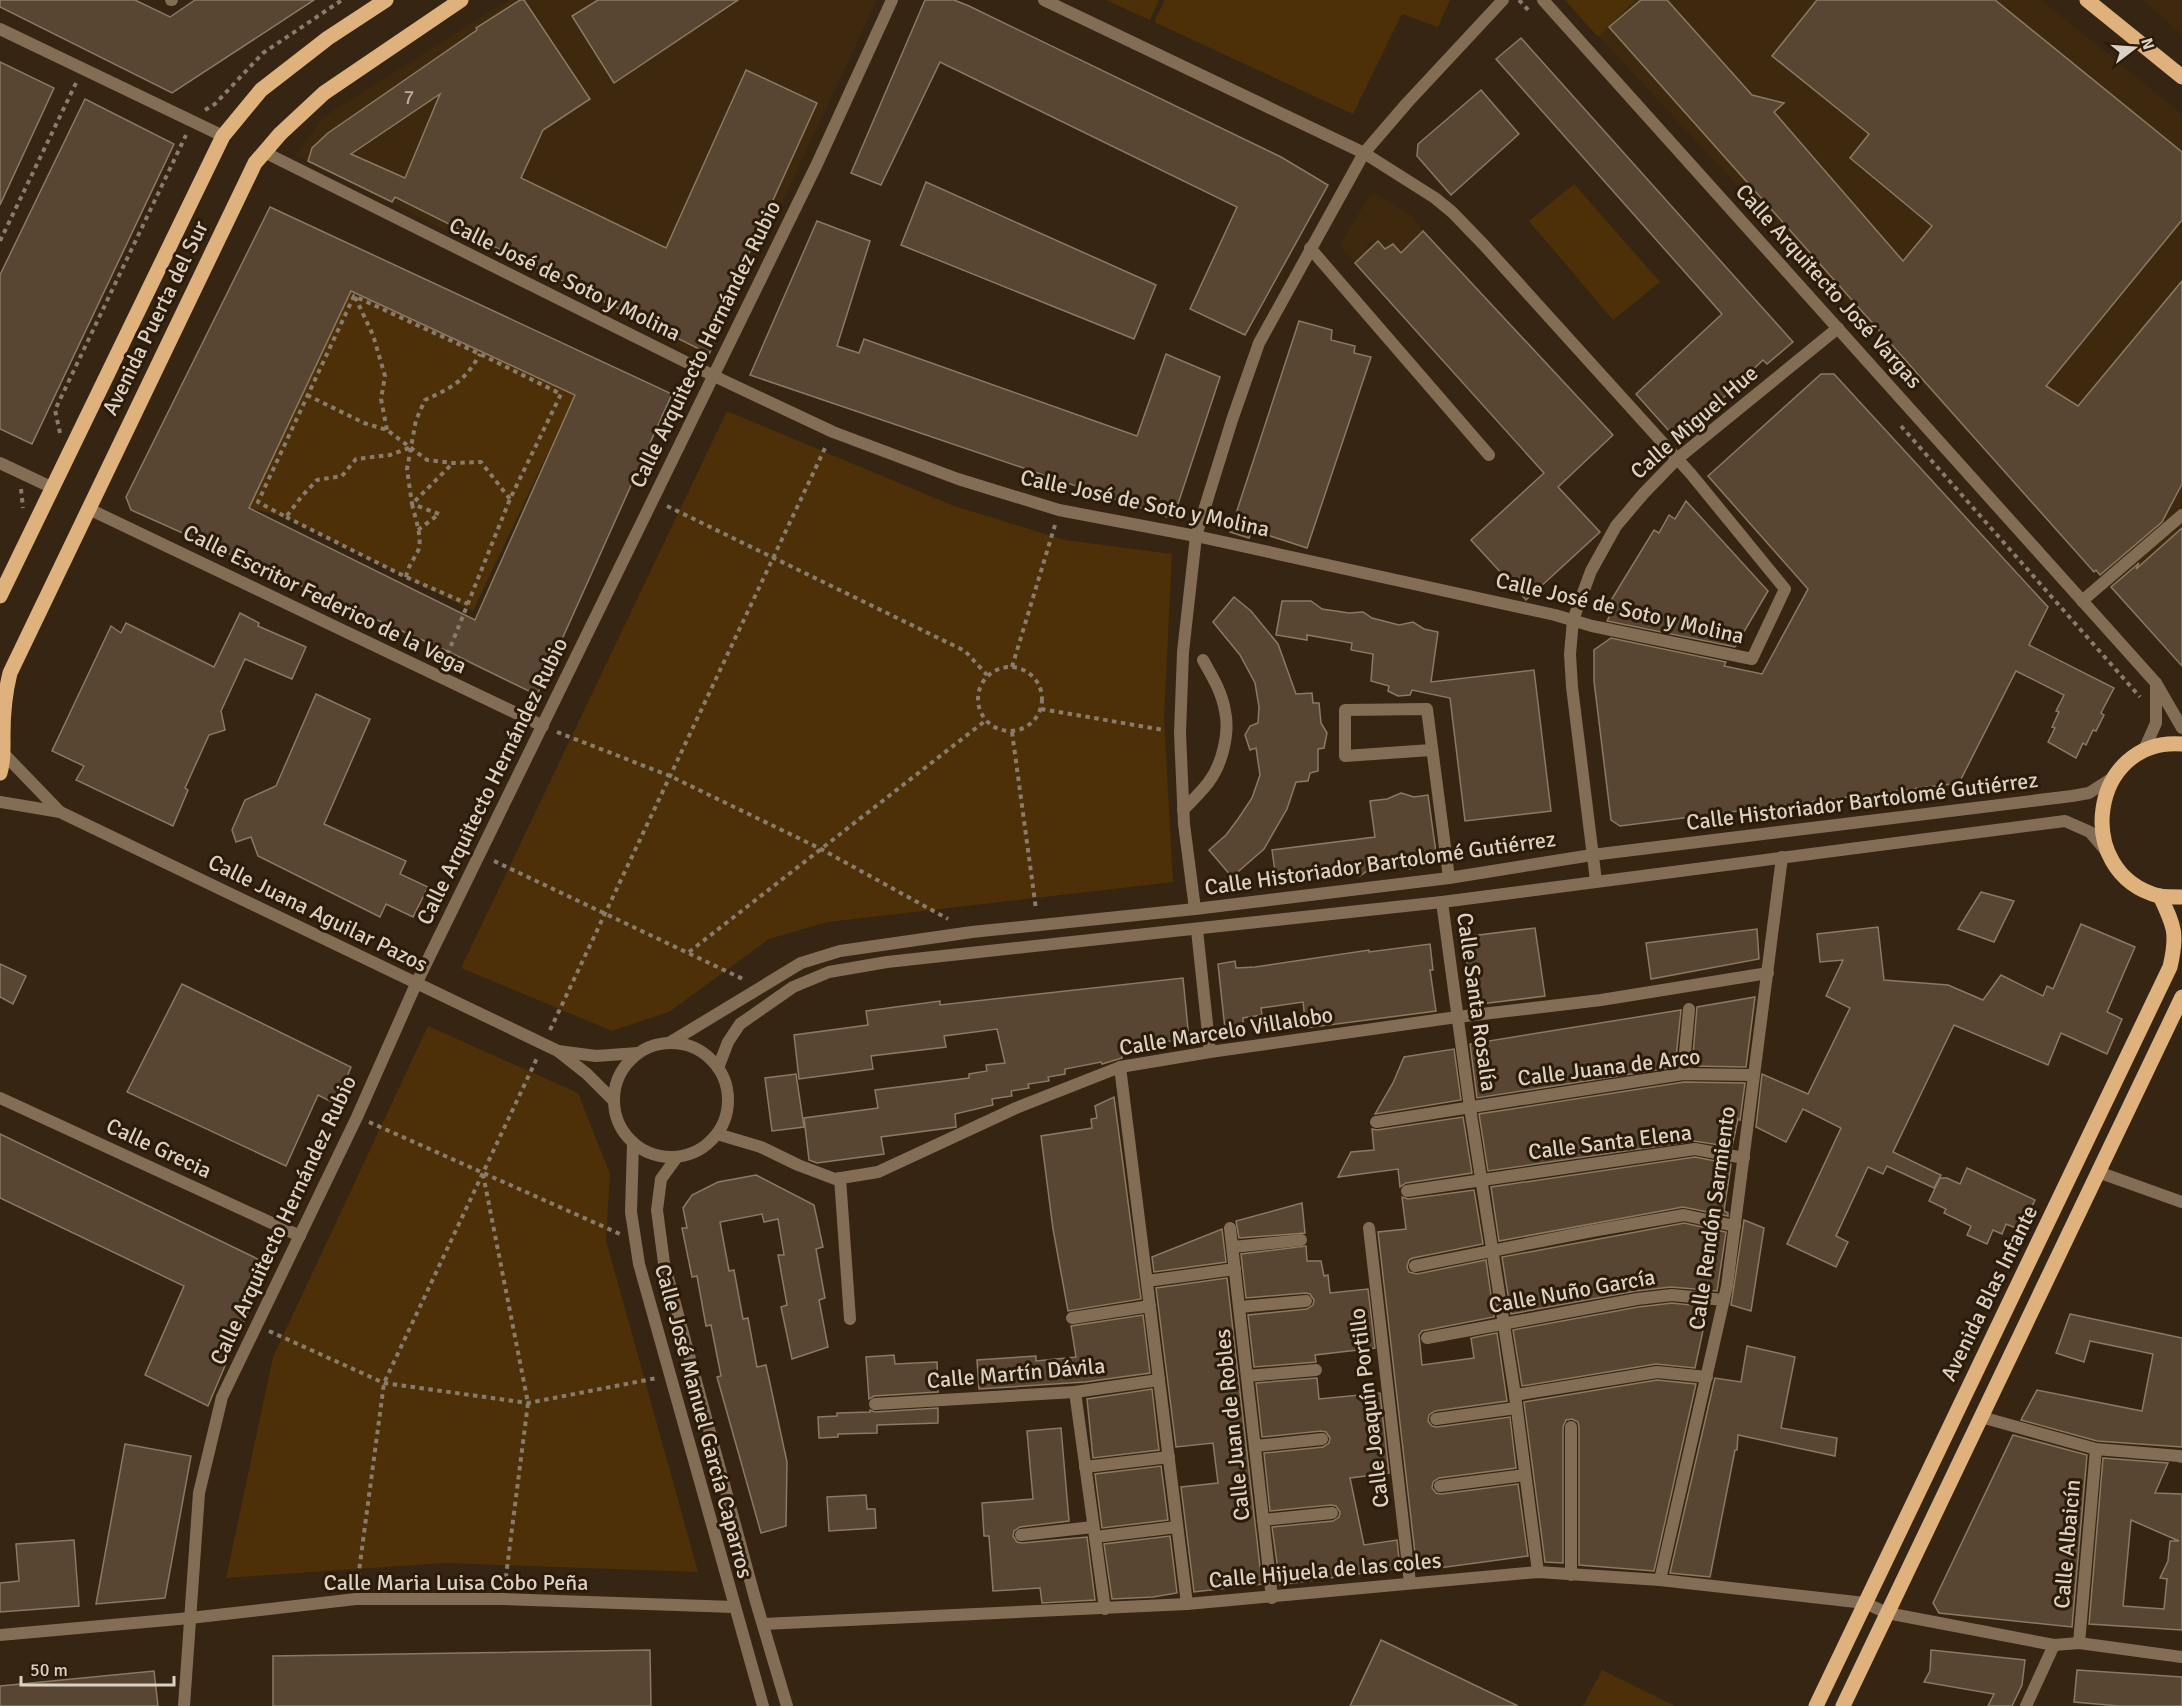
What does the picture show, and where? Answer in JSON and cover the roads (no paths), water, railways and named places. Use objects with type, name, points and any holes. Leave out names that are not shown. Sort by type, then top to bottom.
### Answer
[{"type":"main road","name":"Avenida Puerta del Sur","points":[[0,596],[223,136],[261,90],[328,38],[386,0]]},
{"type":"main road","name":"Avenida Puerta del Sur","points":[[0,774],[4,755],[1,734],[5,693],[10,673],[255,163],[280,134],[324,93],[461,0]]},
{"type":"main road","points":[[2087,0],[2182,77]]},
{"type":"main road","points":[[2182,744],[2170,743],[2144,750],[2127,762],[2114,777],[2103,801],[2101,828],[2108,853],[2121,872],[2138,887],[2160,896],[2182,897]]},
{"type":"main road","name":"Avenida Blas Infante","points":[[1816,1706],[2170,967],[2176,944],[2173,924],[2160,896]]},
{"type":"main road","name":"Avenida Blas Infante","points":[[1842,1706],[2182,997]]},
{"type":"street","name":"Calle Arquitecto Hernández Rubio","points":[[184,1706],[199,1493],[222,1397],[357,1117],[416,984],[817,164],[892,0]]},
{"type":"street","points":[[1044,0],[1364,153],[1417,186],[1452,212],[1483,244],[1677,459]]},
{"type":"street","points":[[1195,909],[1183,810],[1180,733],[1183,652],[1196,536],[1232,420],[1259,343],[1364,153],[1503,0]]},
{"type":"street","name":"Calle Arquitecto José Vargas","points":[[1543,0],[2156,683],[2182,728]]},
{"type":"street","points":[[0,29],[223,136]]},
{"type":"street","name":"Calle José de Soto y Molina","points":[[264,152],[714,376],[833,432],[958,479],[1059,510],[1196,536],[1554,615],[1592,626],[1752,659],[1785,589],[1677,459]]},
{"type":"street","points":[[1310,248],[1489,455]]},
{"type":"street","name":"Calle Miguel Hue","points":[[1596,881],[1570,654],[1573,620],[1591,570],[1616,526],[1644,492],[1677,459],[1838,328]]},
{"type":"street","points":[[0,463],[52,488]]},
{"type":"street","name":"Calle Escritor Federico de la Vega","points":[[89,509],[543,726]]},
{"type":"street","points":[[2082,601],[2182,515]]},
{"type":"street","points":[[1183,810],[1210,781],[1221,758],[1225,735],[1226,712],[1217,684],[1203,660]]},
{"type":"street","points":[[2144,750],[2156,723],[2156,683]]},
{"type":"street","points":[[1431,750],[1345,756],[1345,710],[1427,709],[1449,878]]},
{"type":"street","name":"Calle Juana Aguilar Pazos","points":[[4,755],[60,812]]},
{"type":"street","name":"Calle Historiador Bartolomé Gutiérrez","points":[[638,1053],[652,1046],[669,1043],[801,963],[840,951],[972,932],[1195,909],[1449,878],[1592,855],[2072,796],[2089,793],[2114,777]]},
{"type":"street","name":"Calle Juana Aguilar Pazos","points":[[0,802],[60,812],[558,1051],[587,1074],[614,1101]]},
{"type":"street","name":"Calle Historiador Bartolomé Gutiérrez","points":[[718,1068],[728,1042],[740,1024],[793,987],[829,972],[887,962],[1442,902],[2065,822],[2090,832],[2108,853]]},
{"type":"street","name":"Calle Rendón Sarmiento","points":[[1660,1580],[1724,1300],[1782,857]]},
{"type":"street","name":"Calle Santa Rosalía","points":[[1442,902],[1470,1107],[1515,1395],[1538,1572]]},
{"type":"street","points":[[1197,930],[1210,1052]]},
{"type":"street","name":"Calle Marcelo Villalobo","points":[[717,1134],[761,1147],[798,1165],[835,1179],[878,1172],[1017,1108],[1120,1067],[1457,1017],[1601,1000],[1768,973]]},
{"type":"street","points":[[1683,1074],[1689,1010]]},
{"type":"street","points":[[638,1053],[624,1066],[616,1083],[614,1101],[619,1124],[633,1143],[646,1152],[677,1157],[700,1150],[717,1134],[725,1118],[728,1101],[726,1084],[718,1068],[705,1054],[688,1045],[669,1043]]},
{"type":"street","name":"Calle Juana Aguilar Pazos","points":[[558,1051],[596,1056],[638,1053]]},
{"type":"street","points":[[1120,1067],[1187,1604]]},
{"type":"street","name":"Calle Juana de Arco","points":[[1376,1122],[1683,1074],[1753,1075]]},
{"type":"street","name":"Calle Grecia","points":[[0,1098],[300,1236]]},
{"type":"street","name":"Calle José Manuel García Caparros","points":[[633,1143],[634,1240],[734,1608],[763,1706]]},
{"type":"street","name":"Calle Santa Elena","points":[[1407,1191],[1695,1149],[1744,1158]]},
{"type":"street","name":"Calle José Manuel García Caparros","points":[[677,1157],[661,1179],[657,1210],[664,1263],[753,1591],[787,1706]]},
{"type":"street","points":[[2098,1172],[2182,1202]]},
{"type":"street","points":[[840,1178],[850,1319]]},
{"type":"street","points":[[1415,1266],[1684,1215],[1735,1227]]},
{"type":"street","name":"Calle Juan de Robles","points":[[1230,1228],[1272,1598]]},
{"type":"street","name":"Calle Joaquín Portillo","points":[[1369,1228],[1410,1583]]},
{"type":"street","points":[[1233,1247],[1301,1240]]},
{"type":"street","points":[[1147,1281],[1235,1269]]},
{"type":"street","name":"Calle Nuño García","points":[[1427,1338],[1637,1299],[1672,1295],[1724,1300]]},
{"type":"street","points":[[1240,1307],[1306,1300]]},
{"type":"street","points":[[1072,1318],[1150,1306]]},
{"type":"street","points":[[1247,1376],[1316,1370]]},
{"type":"street","points":[[1515,1395],[1657,1372],[1707,1377]]},
{"type":"street","name":"Calle Martín Dávila","points":[[875,1404],[1075,1392],[1159,1380]]},
{"type":"street","points":[[1075,1392],[1105,1609]]},
{"type":"street","points":[[1436,1419],[1516,1408]]},
{"type":"street","points":[[1981,1417],[2096,1449],[2181,1456]]},
{"type":"street","points":[[1571,1427],[1571,1575]]},
{"type":"street","points":[[1255,1446],[1322,1439]]},
{"type":"street","name":"Calle Albaicín","points":[[2079,1643],[2096,1449]]},
{"type":"street","points":[[1085,1467],[1168,1457]]},
{"type":"street","points":[[1440,1486],[1525,1475]]},
{"type":"street","points":[[1263,1520],[1332,1513]]},
{"type":"street","points":[[1021,1535],[1177,1527]]},
{"type":"street","name":"Calle Hijuela de las coles","points":[[764,1624],[1187,1604],[1538,1572],[1660,1580],[1865,1603],[1887,1613],[2054,1645],[2079,1643],[2182,1657]]},
{"type":"street","name":"Calle Maria Luisa Cobo Peña","points":[[0,1635],[190,1618],[356,1599],[503,1599],[734,1608]]},
{"type":"street","points":[[2026,1706],[2054,1645]]}]
